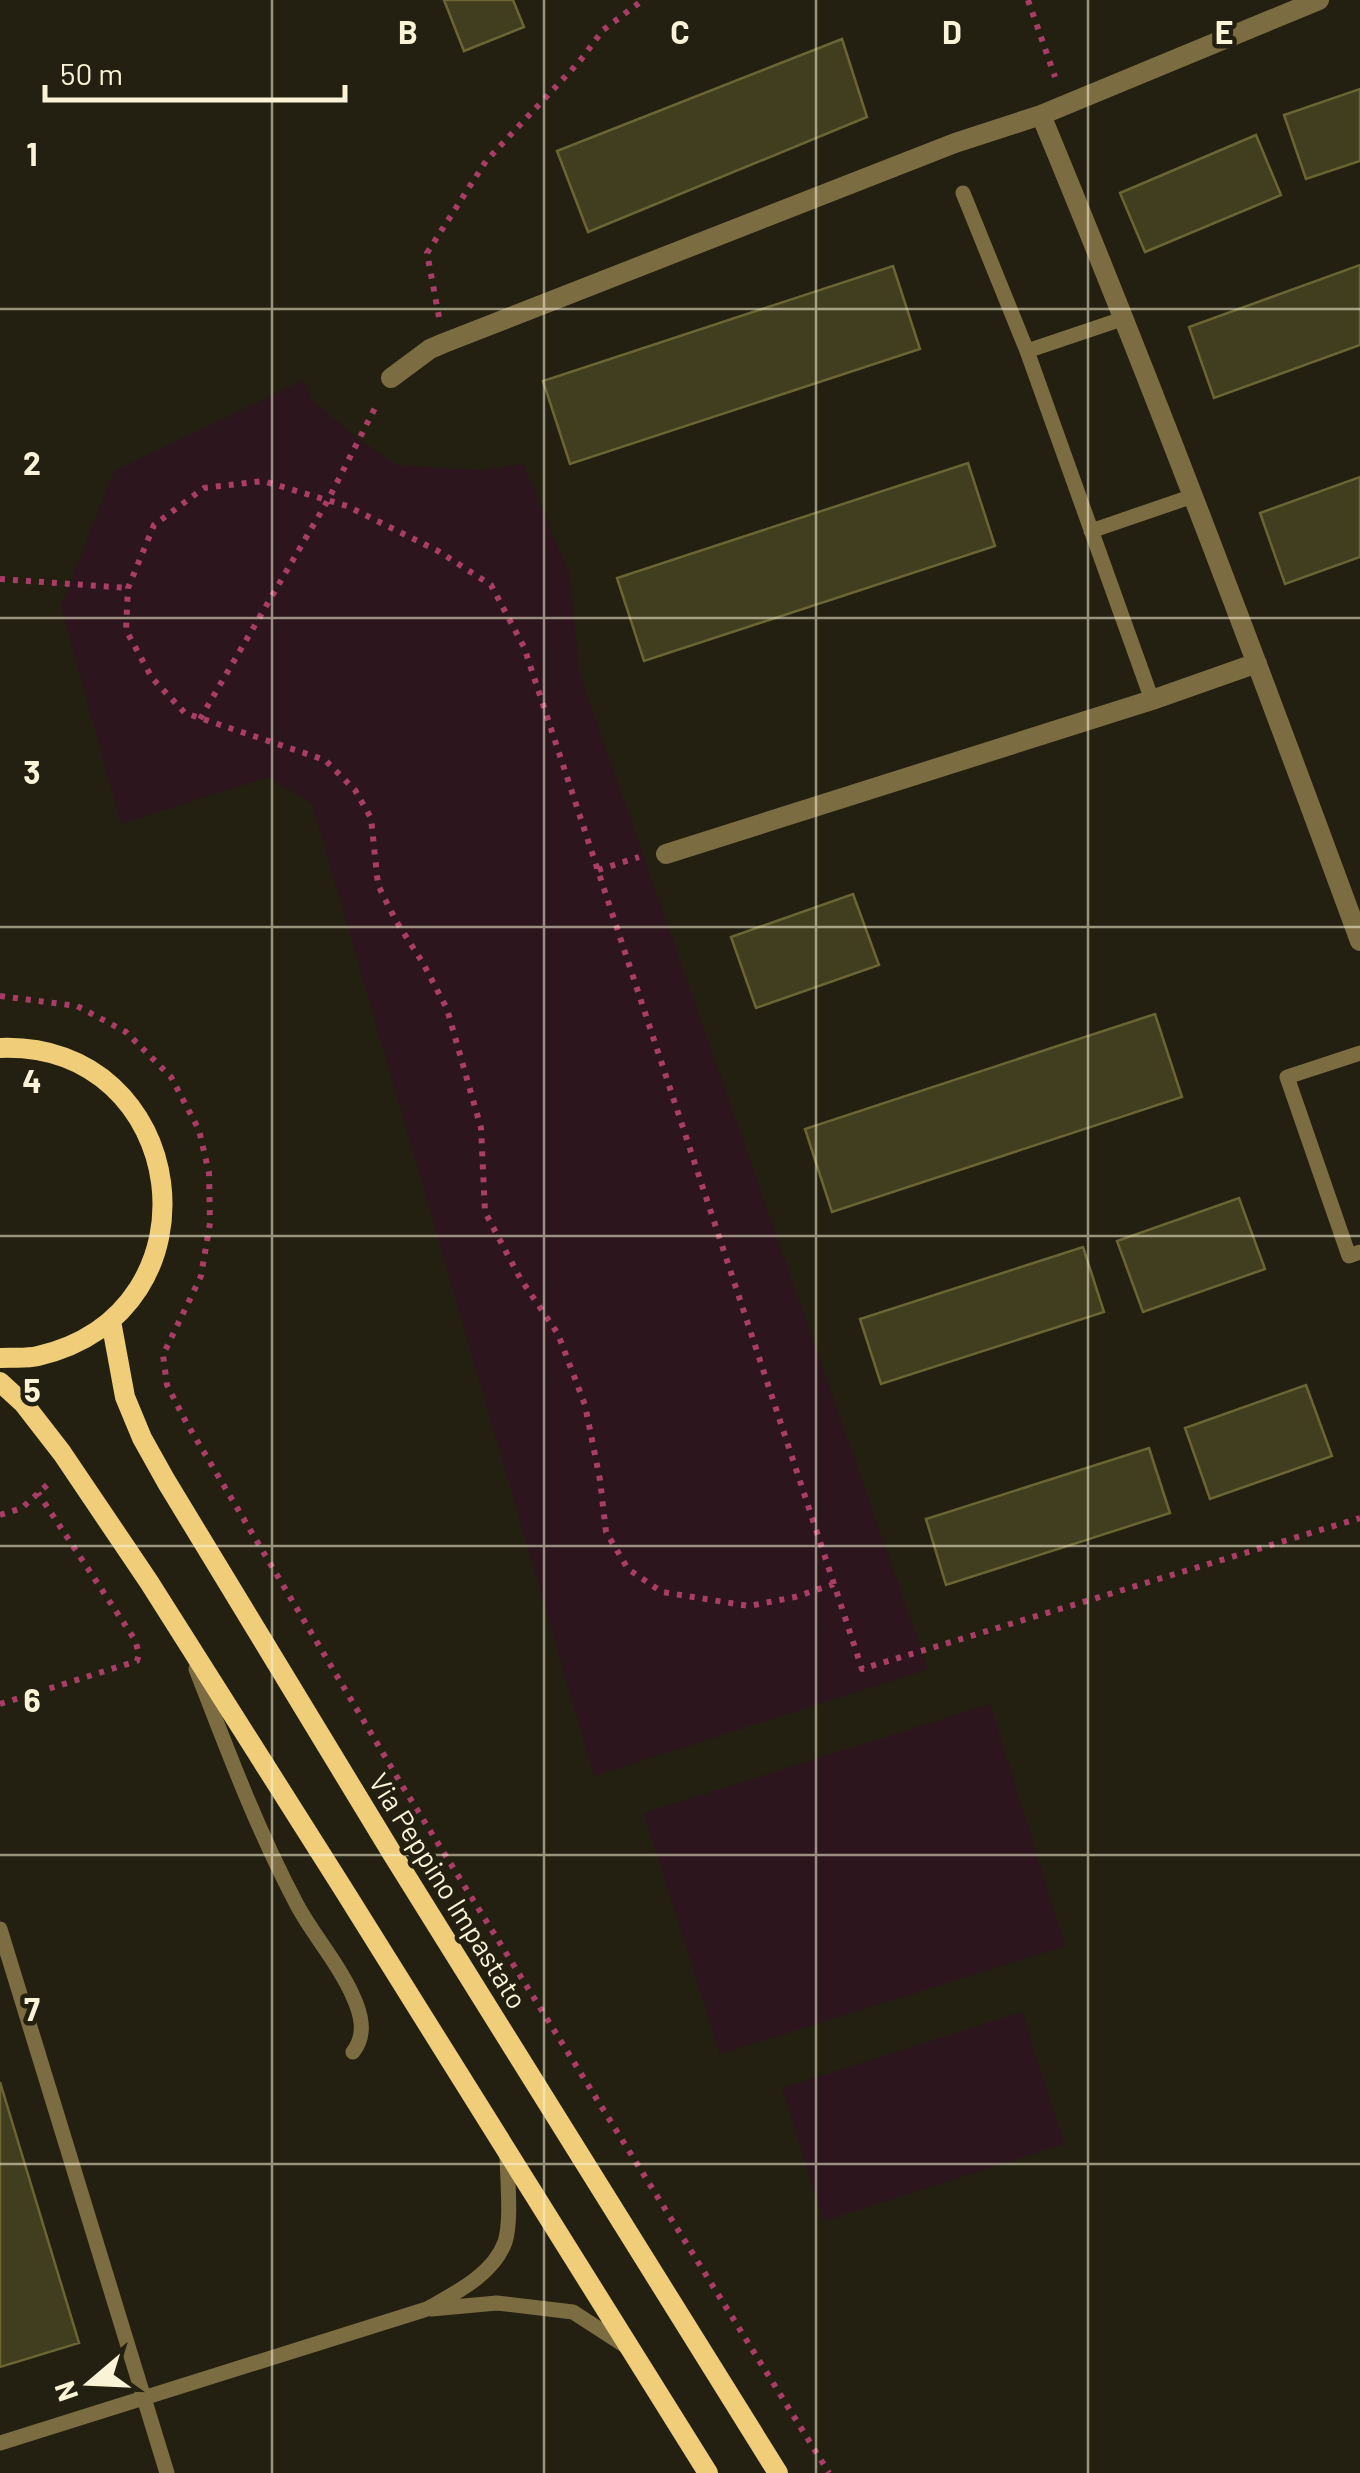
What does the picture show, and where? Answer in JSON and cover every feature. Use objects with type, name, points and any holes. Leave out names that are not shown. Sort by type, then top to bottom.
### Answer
[{"type":"street","points":[[391,378],[444,343],[955,142],[1041,115],[1319,0]]},
{"type":"street","points":[[1041,115],[1125,318],[1360,941]]},
{"type":"street","points":[[666,854],[1257,664]]},
{"type":"street","points":[[0,1048],[56,1054],[89,1070],[118,1092],[141,1121],[157,1154],[164,1190],[162,1226],[153,1262],[136,1294],[111,1320],[76,1344],[35,1357],[0,1358]]},
{"type":"street","name":"Via Peppino Impastato","points":[[111,1320],[125,1396],[142,1438],[175,1497],[778,2473]]},
{"type":"street","points":[[0,1382],[24,1404],[62,1453],[184,1638],[708,2473]]},
{"type":"lane","points":[[963,193],[1027,351],[1152,700]]},
{"type":"lane","points":[[1027,351],[1125,318]]},
{"type":"lane","points":[[1091,531],[1192,496]]},
{"type":"lane","points":[[1360,1053],[1287,1077],[1349,1256],[1360,1252]]},
{"type":"lane","points":[[184,1638],[256,1825],[298,1907],[352,1994],[363,2032],[353,2052]]},
{"type":"lane","points":[[0,1929],[167,2473]]},
{"type":"lane","points":[[0,2444],[427,2309],[467,2286],[490,2266],[504,2242],[507,2150]]},
{"type":"lane","points":[[427,2309],[497,2303],[573,2312],[630,2349]]},
{"type":"path","points":[[444,343],[427,253],[486,161],[579,62],[603,30],[643,0]]},
{"type":"path","points":[[1028,0],[1056,80],[1041,115]]},
{"type":"path","points":[[200,719],[328,500],[391,378]]},
{"type":"path","points":[[834,1584],[795,1598],[749,1606],[662,1592],[628,1569],[606,1532],[585,1405],[558,1334],[520,1278],[486,1212],[480,1128],[447,1010],[378,884],[371,818],[355,790],[325,760],[185,714],[152,678],[126,630],[128,588],[154,525],[204,488],[263,481],[347,506],[438,551],[490,586],[524,647],[598,870],[834,1584],[862,1669],[1360,1518]]},
{"type":"path","points":[[0,579],[128,588]]},
{"type":"path","points":[[598,870],[634,858],[666,854]]},
{"type":"path","points":[[0,996],[77,1006],[126,1032],[171,1077],[198,1130],[209,1173],[210,1224],[202,1276],[163,1355],[168,1385],[196,1439],[403,1787],[829,2473]]},
{"type":"path","points":[[0,1515],[22,1508],[47,1485]]},
{"type":"path","points":[[0,1704],[137,1661],[140,1654],[135,1640],[38,1493]]},
{"type":"shaded area","points":[[304,380],[311,399],[396,465],[480,470],[523,464],[570,575],[579,672],[928,1669],[594,1776],[312,803],[268,777],[121,824],[61,606],[114,471]]},
{"type":"shaded area","points":[[990,1704],[1065,1946],[720,2054],[644,1813]]},
{"type":"shaded area","points":[[1022,2012],[1064,2144],[824,2221],[782,2088]]},
{"type":"building","points":[[444,0],[513,0],[524,27],[464,51]]},
{"type":"building","points":[[842,39],[867,117],[588,232],[557,151]]},
{"type":"building","points":[[1360,89],[1360,161],[1306,179],[1284,115]]},
{"type":"building","points":[[1256,135],[1281,195],[1145,252],[1120,193]]},
{"type":"building","points":[[1360,265],[1360,345],[1214,398],[1189,327]]},
{"type":"building","points":[[893,266],[920,349],[570,464],[543,381]]},
{"type":"building","points":[[968,463],[995,546],[644,661],[617,578]]},
{"type":"building","points":[[1360,477],[1360,557],[1285,584],[1260,513]]},
{"type":"building","points":[[853,894],[879,965],[756,1008],[731,937]]},
{"type":"building","points":[[1155,1014],[1182,1097],[832,1212],[805,1129]]},
{"type":"building","points":[[1239,1198],[1265,1269],[1143,1312],[1117,1241]]},
{"type":"building","points":[[1083,1247],[1104,1312],[881,1384],[860,1319]]},
{"type":"building","points":[[1306,1385],[1332,1456],[1210,1499],[1185,1428]]},
{"type":"building","points":[[1149,1448],[1170,1513],[946,1585],[926,1519]]},
{"type":"building","points":[[0,2082],[79,2343],[0,2367]]}]
